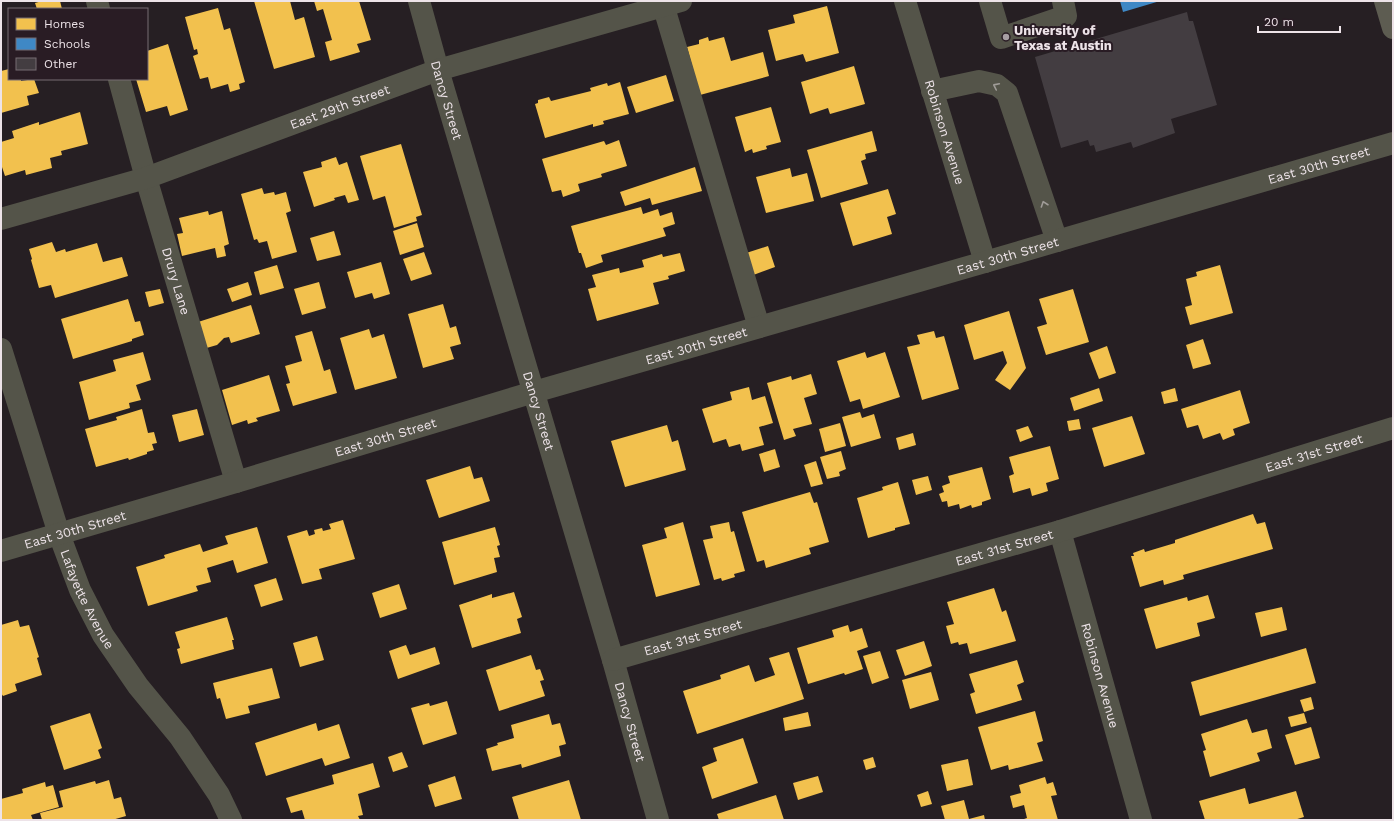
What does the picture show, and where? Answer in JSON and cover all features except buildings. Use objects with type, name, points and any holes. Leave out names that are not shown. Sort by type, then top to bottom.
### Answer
[{"type":"main road","points":[[1385,1],[1393,28]]},
{"type":"street","name":"Dancy Street","points":[[419,1],[438,70],[613,660],[658,820]]},
{"type":"street","points":[[990,1],[1001,38],[1066,16],[1063,1]]},
{"type":"street","name":"Robinson Avenue","points":[[908,2],[932,91],[985,262]]},
{"type":"street","name":"East 29th Street","points":[[1,218],[146,178],[438,70],[669,3]]},
{"type":"street","points":[[669,3],[759,327]]},
{"type":"street","name":"Drury Lane","points":[[119,80],[146,178],[236,482]]},
{"type":"street","points":[[932,91],[979,81],[998,85],[1007,94],[1057,241]]},
{"type":"street","name":"East 30th Street","points":[[1,550],[236,482],[534,392],[985,262],[1393,142]]},
{"type":"street","name":"Lafayette Avenue","points":[[1,349],[59,534],[80,590],[103,635],[138,686],[180,737],[218,795],[231,820]]},
{"type":"street","name":"East 31st Street","points":[[613,660],[1060,531],[1393,428]]},
{"type":"street","name":"Robinson Avenue","points":[[1060,531],[1141,820]]},
{"type":"place","name":"University of Texas at Austin","points":[[1006,37]]}]
